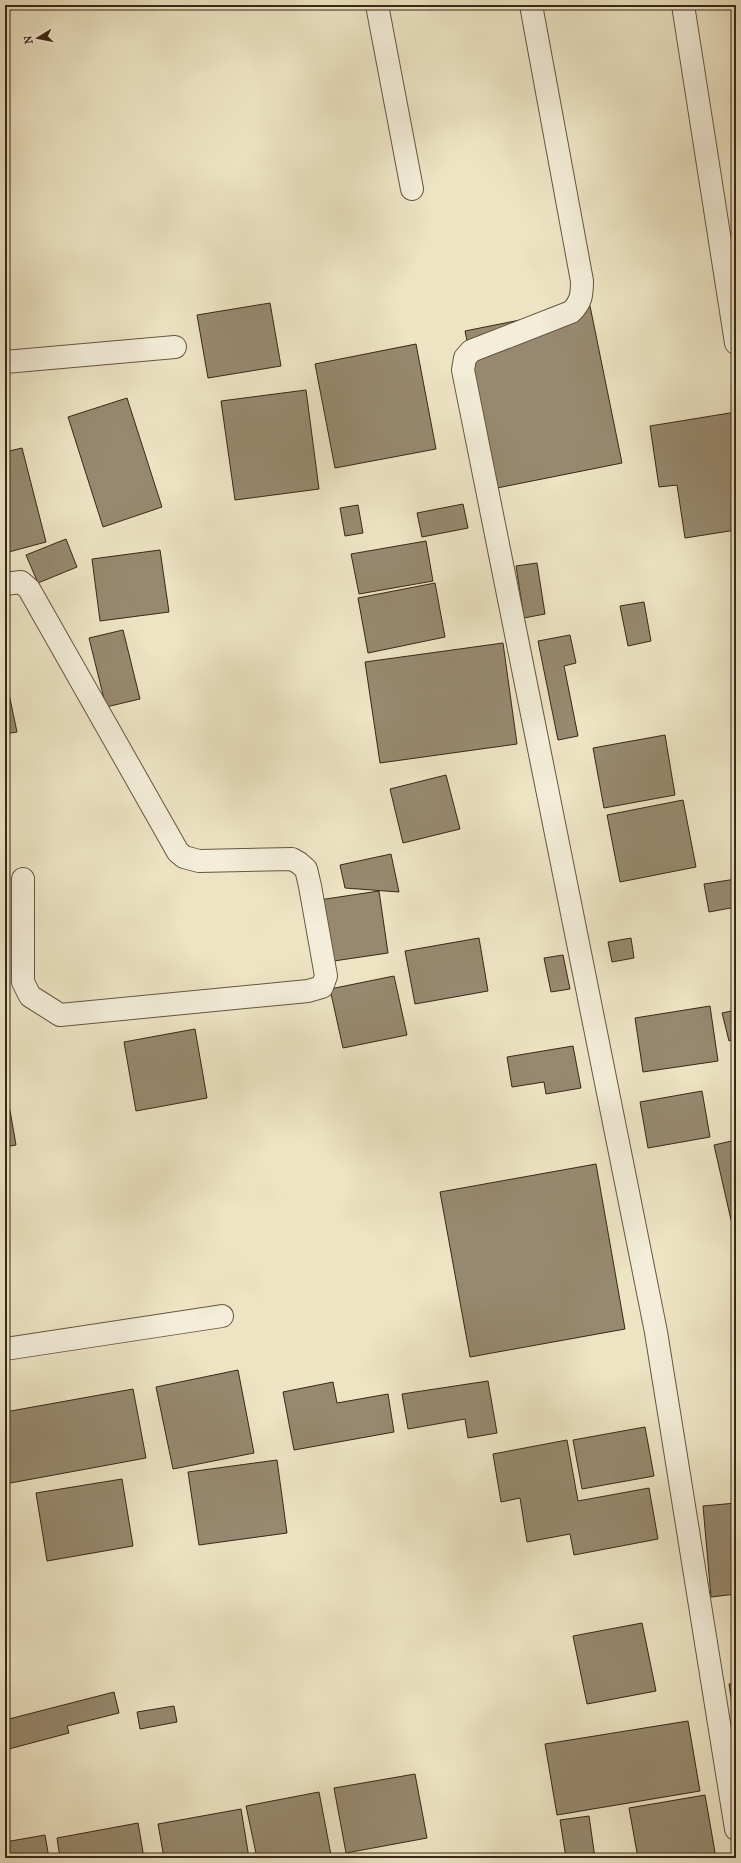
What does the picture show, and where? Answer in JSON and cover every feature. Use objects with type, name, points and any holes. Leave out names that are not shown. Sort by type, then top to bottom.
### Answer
[{"type":"street","points":[[378,5],[412,189]]},
{"type":"street","points":[[531,5],[580,267],[582,296],[577,307],[571,312],[471,351],[465,358],[463,370],[656,1332],[736,1829]]},
{"type":"street","points":[[683,5],[736,343]]},
{"type":"street","points":[[5,362],[175,347]]},
{"type":"street","points":[[5,584],[21,582],[29,589],[178,852],[184,857],[199,861],[292,859],[306,869],[326,976],[322,987],[308,991],[60,1015],[30,996],[23,982],[23,879]]},
{"type":"street","points":[[5,1349],[222,1316]]},
{"type":"building","points":[[270,303],[281,366],[208,378],[197,315]]},
{"type":"building","points":[[590,306],[622,463],[497,488],[465,331]]},
{"type":"building","points":[[416,344],[436,449],[335,468],[315,364]]},
{"type":"building","points":[[306,390],[319,489],[235,500],[221,401]]},
{"type":"building","points":[[127,398],[162,507],[103,527],[68,417]]},
{"type":"building","points":[[736,412],[736,530],[685,538],[677,485],[659,487],[650,426]]},
{"type":"building","points":[[22,448],[46,542],[5,553],[5,452]]},
{"type":"building","points":[[463,504],[468,528],[422,537],[417,513]]},
{"type":"building","points":[[358,505],[363,533],[345,536],[340,508]]},
{"type":"building","points":[[66,539],[77,567],[38,583],[26,555]]},
{"type":"building","points":[[426,541],[433,581],[359,594],[351,554]]},
{"type":"building","points":[[160,550],[169,612],[100,621],[92,559]]},
{"type":"building","points":[[537,563],[545,614],[524,618],[516,566]]},
{"type":"building","points":[[435,583],[445,637],[368,653],[358,598]]},
{"type":"building","points":[[644,602],[651,641],[628,646],[620,606]]},
{"type":"building","points":[[123,630],[140,699],[106,707],[89,638]]},
{"type":"building","points":[[570,635],[576,663],[564,666],[578,736],[558,740],[538,641]]},
{"type":"building","points":[[503,643],[517,744],[380,763],[365,662]]},
{"type":"building","points":[[5,675],[17,732],[5,734]]},
{"type":"building","points":[[665,735],[675,795],[604,808],[593,748]]},
{"type":"building","points":[[446,775],[460,829],[403,843],[390,789]]},
{"type":"building","points":[[683,800],[696,867],[620,882],[607,815]]},
{"type":"building","points":[[391,854],[399,892],[345,888],[340,865]]},
{"type":"building","points":[[736,879],[736,907],[709,912],[704,884]]},
{"type":"building","points":[[379,891],[388,953],[327,962],[319,900]]},
{"type":"building","points":[[479,938],[488,991],[415,1004],[405,951]]},
{"type":"building","points":[[631,938],[634,958],[612,962],[608,942]]},
{"type":"building","points":[[563,955],[570,989],[551,992],[544,958]]},
{"type":"building","points":[[394,976],[407,1035],[343,1048],[330,989]]},
{"type":"building","points":[[710,1006],[718,1061],[643,1072],[635,1018]]},
{"type":"building","points":[[736,1010],[736,1039],[729,1041],[722,1013]]},
{"type":"building","points":[[195,1029],[207,1098],[136,1111],[124,1042]]},
{"type":"building","points":[[573,1046],[581,1088],[546,1094],[544,1082],[512,1087],[507,1057]]},
{"type":"building","points":[[5,1047],[8,1067],[5,1068]]},
{"type":"building","points":[[5,1082],[16,1145],[5,1147]]},
{"type":"building","points":[[702,1091],[710,1137],[648,1148],[640,1102]]},
{"type":"building","points":[[736,1140],[736,1219],[731,1220],[714,1145]]},
{"type":"building","points":[[596,1164],[625,1329],[470,1357],[440,1192]]},
{"type":"building","points":[[238,1370],[254,1453],[173,1469],[156,1387]]},
{"type":"building","points":[[488,1381],[497,1433],[468,1438],[465,1419],[408,1429],[402,1394]]},
{"type":"building","points":[[333,1382],[337,1403],[388,1394],[394,1432],[294,1450],[283,1392]]},
{"type":"building","points":[[133,1389],[146,1458],[5,1484],[5,1412]]},
{"type":"building","points":[[645,1427],[654,1476],[582,1489],[573,1440]]},
{"type":"building","points":[[567,1440],[578,1501],[649,1488],[658,1539],[574,1555],[570,1534],[527,1542],[520,1498],[501,1502],[493,1454]]},
{"type":"building","points":[[277,1460],[287,1533],[199,1545],[188,1472]]},
{"type":"building","points":[[122,1479],[133,1546],[47,1561],[36,1493]]},
{"type":"building","points":[[736,1503],[736,1594],[711,1597],[703,1506]]},
{"type":"building","points":[[642,1623],[656,1691],[587,1704],[573,1636]]},
{"type":"building","points":[[736,1683],[736,1711],[733,1711],[729,1684]]},
{"type":"building","points":[[114,1692],[119,1713],[67,1726],[69,1733],[5,1750],[5,1720]]},
{"type":"building","points":[[174,1706],[177,1722],[140,1729],[137,1712]]},
{"type":"building","points":[[688,1721],[700,1791],[557,1815],[545,1744]]},
{"type":"building","points":[[415,1774],[427,1838],[346,1853],[334,1788]]},
{"type":"building","points":[[319,1792],[331,1855],[316,1858],[257,1858],[246,1806]]},
{"type":"building","points":[[705,1795],[716,1858],[638,1858],[629,1808]]},
{"type":"building","points":[[241,1809],[249,1858],[164,1858],[158,1824]]},
{"type":"building","points":[[589,1816],[595,1858],[566,1858],[560,1820]]},
{"type":"building","points":[[138,1823],[144,1858],[60,1858],[57,1838]]},
{"type":"building","points":[[45,1835],[49,1858],[5,1858],[5,1842]]}]
